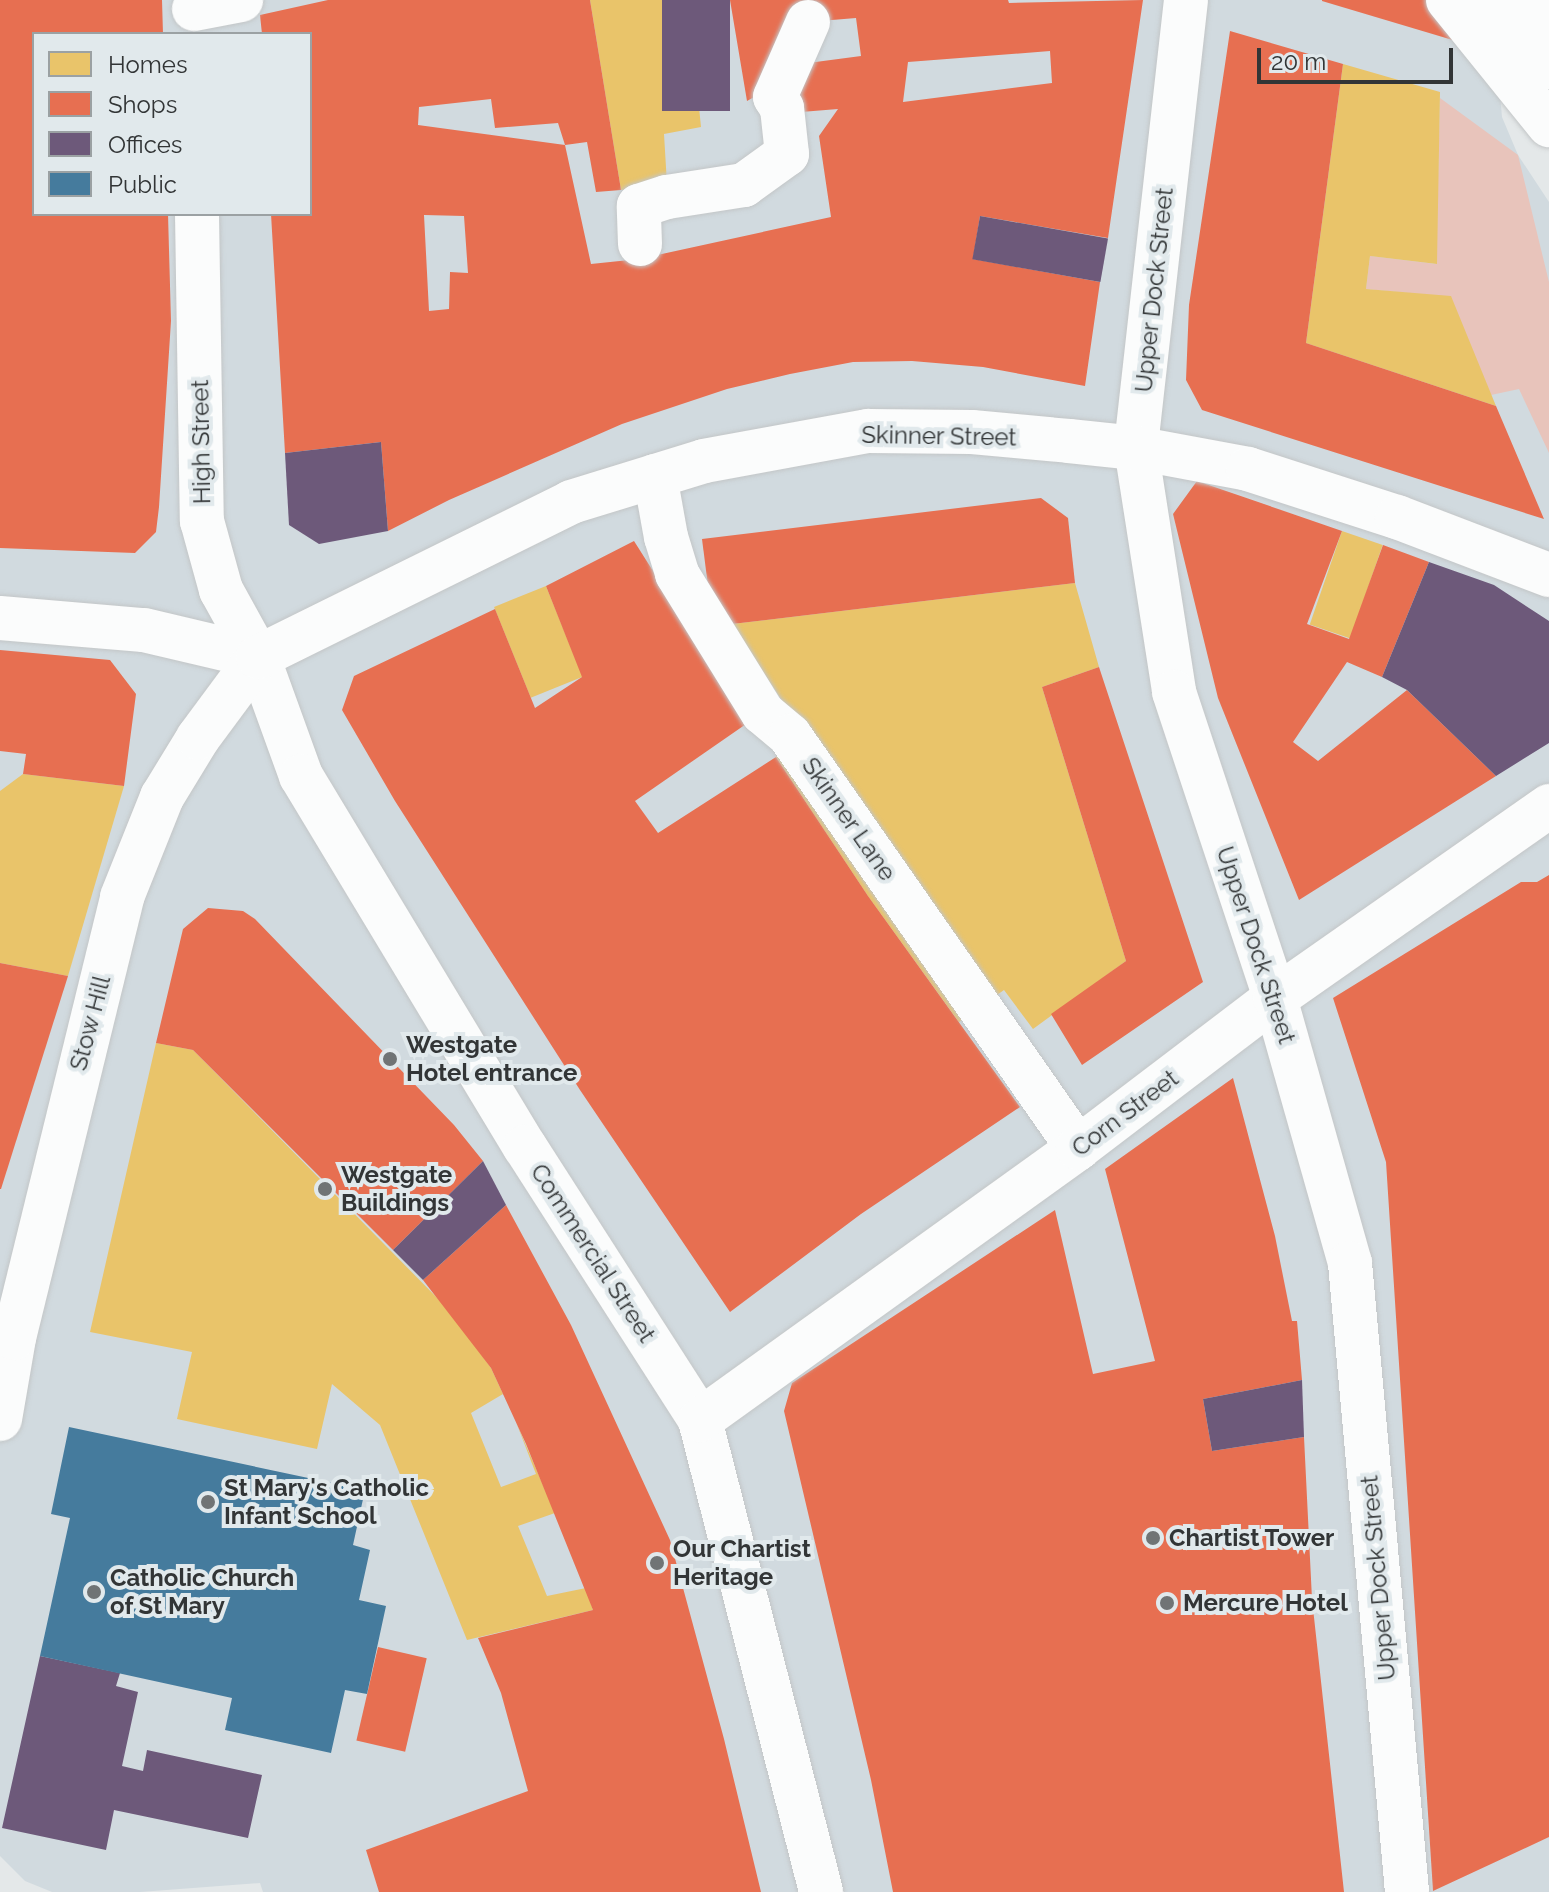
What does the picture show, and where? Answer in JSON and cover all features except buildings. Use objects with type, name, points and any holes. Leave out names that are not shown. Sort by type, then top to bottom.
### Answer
[{"type":"street","points":[[194,14],[241,0]]},
{"type":"street","name":"Upper Dock Street","points":[[1186,0],[1136,448],[1174,692],[1275,998],[1350,1263],[1407,1892]]},
{"type":"street","points":[[1448,0],[1549,125]]},
{"type":"street","points":[[1494,0],[1549,67]]},
{"type":"street","points":[[1538,0],[1549,14]]},
{"type":"street","points":[[640,244],[639,206],[667,197],[744,185],[787,154],[782,108],[775,97],[808,22]]},
{"type":"street","name":"High Street","points":[[197,216],[202,521],[221,590],[258,657]]},
{"type":"street","name":"Skinner Street","points":[[258,657],[571,502],[704,461],[868,431],[972,432],[1136,448],[1248,469],[1397,517],[1549,575]]},
{"type":"street","name":"Skinner Lane","points":[[655,476],[666,537],[677,574],[763,713],[790,736],[1078,1148]]},
{"type":"street","points":[[0,618],[144,630],[258,657]]},
{"type":"street","name":"Stow Hill","points":[[0,1419],[14,1338],[122,897],[162,797],[198,738],[258,657]]},
{"type":"street","name":"Commercial Street","points":[[258,657],[301,776],[525,1147],[700,1420],[821,1892]]},
{"type":"street","name":"Corn Street","points":[[700,1420],[1078,1148],[1275,998],[1549,806]]},
{"type":"shaded area","points":[[0,0],[1492,0],[1502,117],[1518,155],[1549,202],[1549,1892],[263,1892],[260,1883],[140,1892],[52,1892],[25,1881],[0,1856]]},
{"type":"shaded area","points":[[1440,98],[1518,155],[1549,282],[1549,453],[1519,389],[1491,395],[1450,297],[1366,289],[1370,256],[1436,264]]},
{"type":"place","name":"Westgate Hotel entrance","points":[[390,1059]]},
{"type":"place","name":"Westgate Buildings","points":[[325,1189]]},
{"type":"place","name":"St Mary's Catholic Infant School","points":[[208,1502]]},
{"type":"place","name":"Chartist Tower","points":[[1153,1538]]},
{"type":"place","name":"Our Chartist Heritage","points":[[657,1563]]},
{"type":"place","name":"Catholic Church of St Mary","points":[[94,1592]]},
{"type":"place","name":"Mercure Hotel","points":[[1167,1603]]}]
